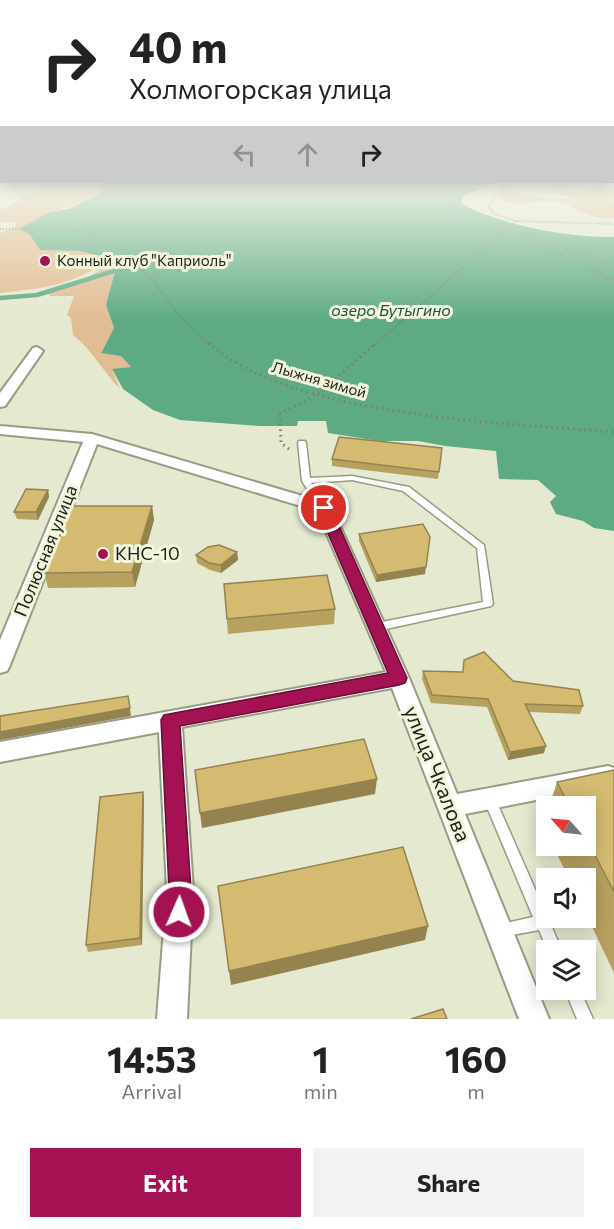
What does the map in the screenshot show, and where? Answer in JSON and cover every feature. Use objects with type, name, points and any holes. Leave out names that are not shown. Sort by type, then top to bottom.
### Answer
[{"type":"street","points":[[0,402],[37,351]]},
{"type":"street","points":[[0,430],[92,438],[324,508]]},
{"type":"street","name":"Полюсная улица","points":[[0,665],[92,438]]},
{"type":"street","name":"улица Чкалова","points":[[324,508],[399,678],[534,1019]]},
{"type":"street","points":[[0,752],[399,678]]},
{"type":"street","points":[[170,720],[180,890],[172,1019]]},
{"type":"street","points":[[450,806],[612,779]]},
{"type":"lane","points":[[302,443],[306,481],[324,508]]},
{"type":"lane","points":[[306,481],[352,478],[406,489],[481,548],[488,604],[376,627]]},
{"type":"lane","points":[[489,799],[536,906]]},
{"type":"lane","points":[[499,930],[536,923]]},
{"type":"lane","points":[[576,1000],[585,1019]]},
{"type":"path","points":[[498,225],[614,279]]},
{"type":"path","points":[[304,462],[281,443],[280,414],[319,393],[512,225]]},
{"type":"path","name":"Лыжня зимой","points":[[0,229],[78,231],[119,246],[150,276],[177,315],[223,356],[276,381],[353,403],[454,419],[614,432]]},
{"type":"path","points":[[508,229],[614,265]]},
{"type":"shaded area","points":[[29,225],[19,230],[30,235],[40,250],[79,251],[118,260],[106,305],[114,328],[101,352],[121,355],[131,367],[112,370],[120,389],[86,347],[73,335],[71,318],[67,315],[74,296],[50,296],[48,291],[75,285],[106,266],[88,257],[94,269],[71,280],[0,293],[0,233],[16,226]]},
{"type":"water","name":"озеро Бутыгино","points":[[27,225],[516,225],[577,235],[614,237],[614,531],[594,528],[583,521],[556,514],[550,502],[556,496],[538,480],[499,479],[496,451],[418,441],[379,441],[328,433],[326,421],[298,421],[297,426],[259,426],[180,420],[153,410],[123,389],[112,369],[131,367],[121,356],[101,353],[114,328],[106,305],[118,260],[79,251],[40,250],[30,235],[19,229]]},
{"type":"building","points":[[339,437],[442,448],[439,472],[332,459]]},
{"type":"building","points":[[26,489],[48,490],[36,512],[14,512]]},
{"type":"building","name":"КНС-10","points":[[72,506],[152,506],[132,572],[44,573]]},
{"type":"building","points":[[423,524],[430,537],[426,567],[377,575],[359,534]]},
{"type":"building","points":[[219,545],[237,552],[221,565],[209,563],[196,555],[208,547]]},
{"type":"building","points":[[327,575],[335,609],[227,619],[224,584]]},
{"type":"building","points":[[484,652],[513,681],[579,690],[583,706],[525,704],[546,746],[510,752],[488,699],[432,695],[423,671],[463,672],[464,660]]},
{"type":"building","points":[[128,696],[130,708],[0,732],[0,716]]},
{"type":"building","points":[[364,739],[377,779],[200,813],[195,770]]},
{"type":"building","points":[[614,770],[614,892],[595,856],[596,796],[564,796],[557,782]]},
{"type":"building","points":[[143,792],[140,938],[86,945],[100,797]]},
{"type":"building","points":[[403,847],[428,926],[229,971],[218,886]]},
{"type":"building","points":[[443,1009],[447,1019],[411,1019]]},
{"type":"waterway","points":[[0,298],[37,295],[114,271]]},
{"type":"place","name":"Конный клуб \"Каприоль\"","points":[[45,261]]},
{"type":"place","name":"КНС-10","points":[[103,554]]},
{"type":"route","points":[[179,912],[180,890],[170,720],[399,678],[324,508]]}]
